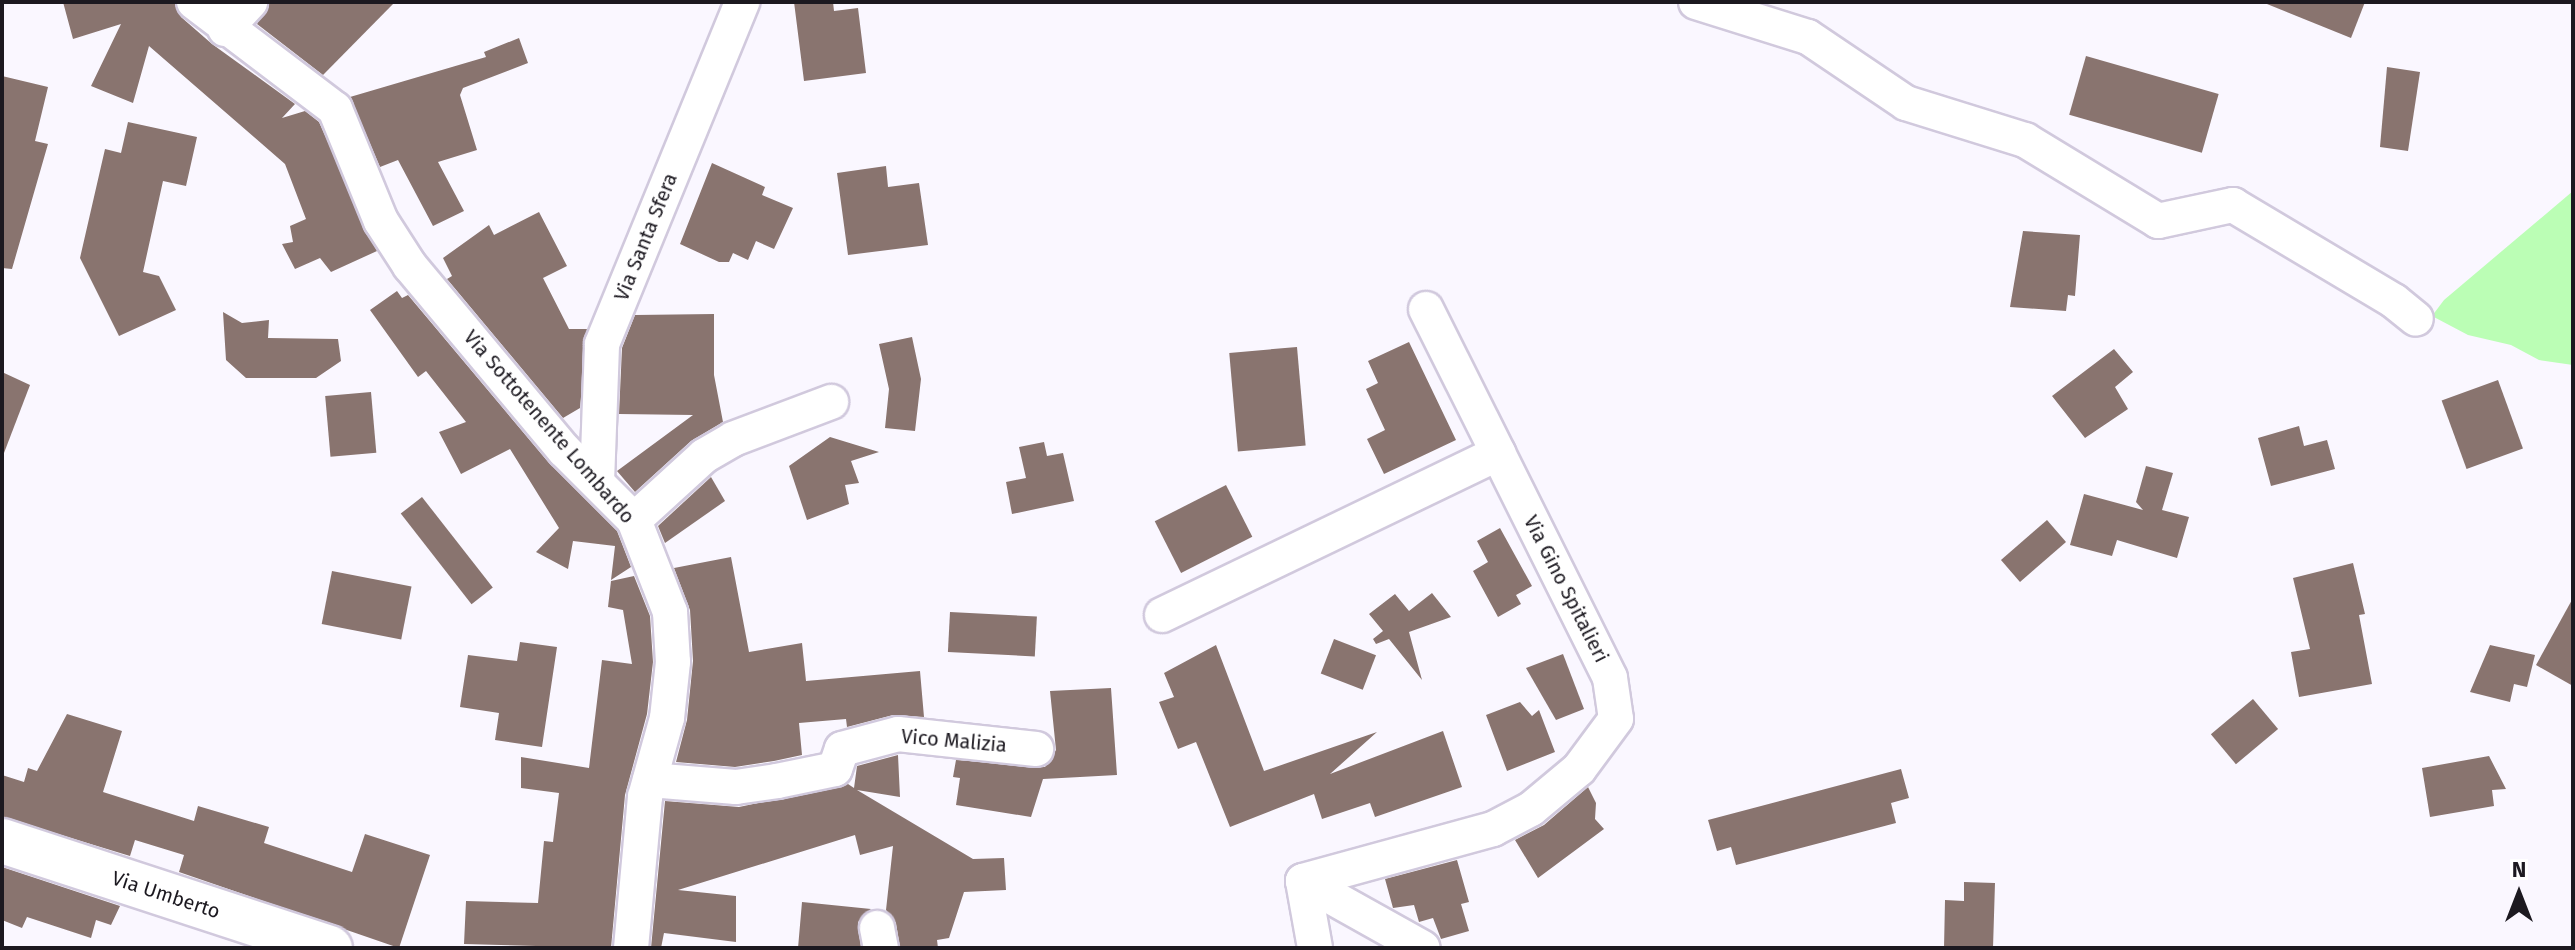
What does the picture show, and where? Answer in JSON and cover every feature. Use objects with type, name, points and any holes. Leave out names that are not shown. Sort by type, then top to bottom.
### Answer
[{"type":"main road","name":"Via Umberto","points":[[2,841],[330,948]]},
{"type":"street","name":"Via Sottotenente Lombardo","points":[[194,2],[225,29],[335,109],[381,221],[410,266],[597,482],[634,520],[670,612],[673,662],[667,718],[650,780],[631,948]]},
{"type":"street","points":[[225,29],[250,2]]},
{"type":"street","name":"Via Santa Sfera","points":[[597,482],[602,344],[742,2]]},
{"type":"street","points":[[1696,2],[1808,37],[1906,103],[2025,140],[2158,221],[2233,205],[2394,301],[2416,319]]},
{"type":"street","name":"Via Gino Spitalieri","points":[[1303,881],[1493,829],[1531,809],[1579,769],[1616,719],[1610,678],[1426,309]]},
{"type":"street","points":[[634,520],[704,456],[733,439],[831,402]]},
{"type":"street","points":[[1162,615],[1498,453]]},
{"type":"street","name":"Vico Malizia","points":[[650,780],[736,787],[777,781],[835,769],[842,749],[898,734],[1036,749]]},
{"type":"street","points":[[1303,881],[1315,948]]},
{"type":"street","points":[[1303,881],[1423,948]]},
{"type":"green space","points":[[2573,191],[2573,365],[2539,360],[2511,345],[2468,335],[2432,316],[2444,300]]},
{"type":"building","points":[[63,2],[174,2],[181,17],[212,44],[295,104],[282,118],[305,111],[319,122],[377,251],[331,272],[320,258],[295,269],[282,244],[293,242],[290,226],[306,219],[285,164],[149,46],[133,103],[91,86],[121,24],[73,39]]},
{"type":"building","points":[[269,2],[395,2],[323,75],[257,24]]},
{"type":"building","points":[[794,2],[833,2],[834,11],[858,8],[866,73],[804,81]]},
{"type":"building","points":[[2262,2],[2365,2],[2351,38]]},
{"type":"building","points":[[519,38],[528,63],[463,88],[460,95],[477,150],[438,162],[464,211],[433,226],[398,160],[380,167],[350,97],[486,57],[484,52]]},
{"type":"building","points":[[2086,56],[2219,94],[2202,153],[2069,115]]},
{"type":"building","points":[[2387,67],[2420,72],[2408,151],[2380,147]]},
{"type":"building","points":[[2,76],[48,87],[35,141],[48,144],[12,269],[2,268]]},
{"type":"building","points":[[128,122],[197,137],[186,186],[163,181],[143,272],[159,276],[176,310],[119,336],[80,258],[105,149],[121,153]]},
{"type":"building","points":[[712,163],[765,187],[762,195],[793,208],[774,249],[756,241],[748,260],[733,253],[729,262],[719,262],[680,244]]},
{"type":"building","points":[[886,166],[888,187],[919,183],[928,245],[848,255],[837,173]]},
{"type":"building","points":[[539,212],[567,266],[543,278],[569,329],[587,329],[580,408],[563,418],[447,279],[452,276],[443,258],[489,225],[494,235]]},
{"type":"building","points":[[2023,231],[2080,235],[2075,296],[2068,295],[2066,311],[2010,307]]},
{"type":"building","points":[[397,291],[402,298],[408,295],[549,463],[617,531],[631,567],[611,580],[615,546],[573,541],[568,569],[536,552],[559,528],[510,449],[461,474],[439,432],[466,422],[426,371],[418,377],[370,310]]},
{"type":"building","points":[[223,312],[242,323],[269,320],[268,338],[338,339],[341,361],[316,378],[246,378],[226,360]]},
{"type":"building","points":[[714,314],[714,375],[723,422],[691,441],[635,492],[617,471],[693,415],[619,414],[622,348],[635,315]]},
{"type":"building","points":[[912,337],[921,379],[915,431],[885,428],[889,389],[879,344]]},
{"type":"building","points":[[1409,342],[1456,440],[1384,474],[1367,439],[1385,430],[1366,389],[1378,383],[1368,361]]},
{"type":"building","points":[[1297,347],[1306,446],[1238,452],[1229,353]]},
{"type":"building","points":[[2114,349],[2133,372],[2115,387],[2128,409],[2085,438],[2052,396]]},
{"type":"building","points":[[2,372],[30,385],[4,453],[2,453]]},
{"type":"building","points":[[2498,380],[2523,449],[2467,469],[2442,401]]},
{"type":"building","points":[[371,392],[376,453],[330,457],[325,396]]},
{"type":"building","points":[[2299,426],[2304,446],[2327,440],[2335,469],[2271,486],[2258,438]]},
{"type":"building","points":[[830,437],[879,452],[851,461],[859,483],[845,485],[849,504],[807,520],[789,466]]},
{"type":"building","points":[[1044,442],[1047,456],[1063,453],[1074,501],[1012,514],[1006,482],[1026,478],[1019,447]]},
{"type":"building","points":[[2146,466],[2173,473],[2162,510],[2189,517],[2177,558],[2117,540],[2112,556],[2070,545],[2084,494],[2143,510],[2136,502]]},
{"type":"building","points":[[711,477],[725,501],[665,543],[658,526]]},
{"type":"building","points":[[1226,485],[1252,537],[1181,573],[1155,521]]},
{"type":"building","points":[[422,497],[493,588],[472,604],[401,514]]},
{"type":"building","points":[[2047,520],[2066,542],[2020,582],[2001,560]]},
{"type":"building","points":[[1500,528],[1532,586],[1516,595],[1521,604],[1498,617],[1473,571],[1488,562],[1477,541]]},
{"type":"building","points":[[731,557],[749,652],[802,643],[806,681],[920,671],[924,717],[893,715],[847,727],[846,719],[799,723],[802,755],[774,761],[735,767],[676,762],[687,720],[693,661],[690,610],[674,568]]},
{"type":"building","points":[[2353,563],[2365,614],[2359,615],[2372,684],[2299,697],[2291,652],[2310,649],[2293,578]]},
{"type":"building","points":[[332,571],[412,586],[401,639],[322,624]]},
{"type":"building","points":[[634,576],[650,616],[653,662],[647,714],[625,795],[611,948],[464,944],[466,901],[538,903],[544,841],[553,842],[559,793],[521,788],[521,757],[589,768],[602,660],[632,664],[623,610],[608,607],[611,581]]},
{"type":"building","points":[[1432,593],[1451,617],[1409,632],[1422,680],[1389,639],[1376,644],[1373,639],[1383,631],[1369,614],[1395,594],[1409,611]]},
{"type":"building","points":[[2573,598],[2573,686],[2536,665]]},
{"type":"building","points":[[950,612],[1037,617],[1035,656],[948,652]]},
{"type":"building","points":[[1334,639],[1376,655],[1363,690],[1321,674]]},
{"type":"building","points":[[520,642],[557,647],[542,747],[495,740],[499,713],[460,707],[468,655],[517,661]]},
{"type":"building","points":[[1216,645],[1264,771],[1377,732],[1330,774],[1443,731],[1462,787],[1375,817],[1370,803],[1322,819],[1314,794],[1230,827],[1196,742],[1178,749],[1159,702],[1174,697],[1164,673]]},
{"type":"building","points":[[2490,645],[2535,655],[2527,687],[2514,684],[2510,702],[2470,692]]},
{"type":"building","points":[[1563,654],[1584,709],[1556,720],[1526,668]]},
{"type":"building","points":[[1111,688],[1117,775],[1043,779],[1031,817],[956,805],[960,778],[953,777],[956,760],[1045,767],[1056,750],[1050,691]]},
{"type":"building","points":[[2253,699],[2278,729],[2236,764],[2211,734]]},
{"type":"building","points":[[1520,702],[1532,716],[1539,710],[1555,752],[1507,771],[1486,715]]},
{"type":"building","points":[[67,714],[122,731],[103,792],[194,821],[198,806],[269,827],[264,843],[352,872],[365,834],[430,855],[399,948],[179,872],[184,855],[135,840],[130,856],[2,817],[2,775],[24,782],[28,768],[37,771]]},
{"type":"building","points":[[898,755],[900,797],[857,790],[973,859],[1004,858],[1006,890],[964,892],[949,938],[937,940],[938,948],[900,948],[896,923],[886,910],[893,846],[860,855],[855,835],[678,890],[736,896],[736,942],[664,933],[661,948],[651,948],[665,801],[739,807],[848,784],[854,788],[857,766]]},
{"type":"building","points":[[2489,756],[2506,789],[2492,790],[2494,806],[2430,817],[2422,768]]},
{"type":"building","points":[[1901,769],[1909,798],[1891,803],[1896,823],[1736,865],[1731,847],[1717,851],[1708,820]]},
{"type":"building","points":[[1588,787],[1596,803],[1595,819],[1604,829],[1538,878],[1515,840],[1544,825]]},
{"type":"building","points":[[1457,860],[1469,902],[1461,904],[1469,931],[1441,939],[1433,918],[1419,922],[1414,905],[1393,908],[1385,879]]},
{"type":"building","points":[[2,867],[120,906],[111,925],[96,920],[91,938],[27,917],[22,928],[2,920]]},
{"type":"building","points":[[1964,882],[1995,883],[1993,948],[1944,948],[1945,900],[1964,901]]},
{"type":"building","points":[[802,902],[871,909],[858,922],[861,948],[798,948]]}]
